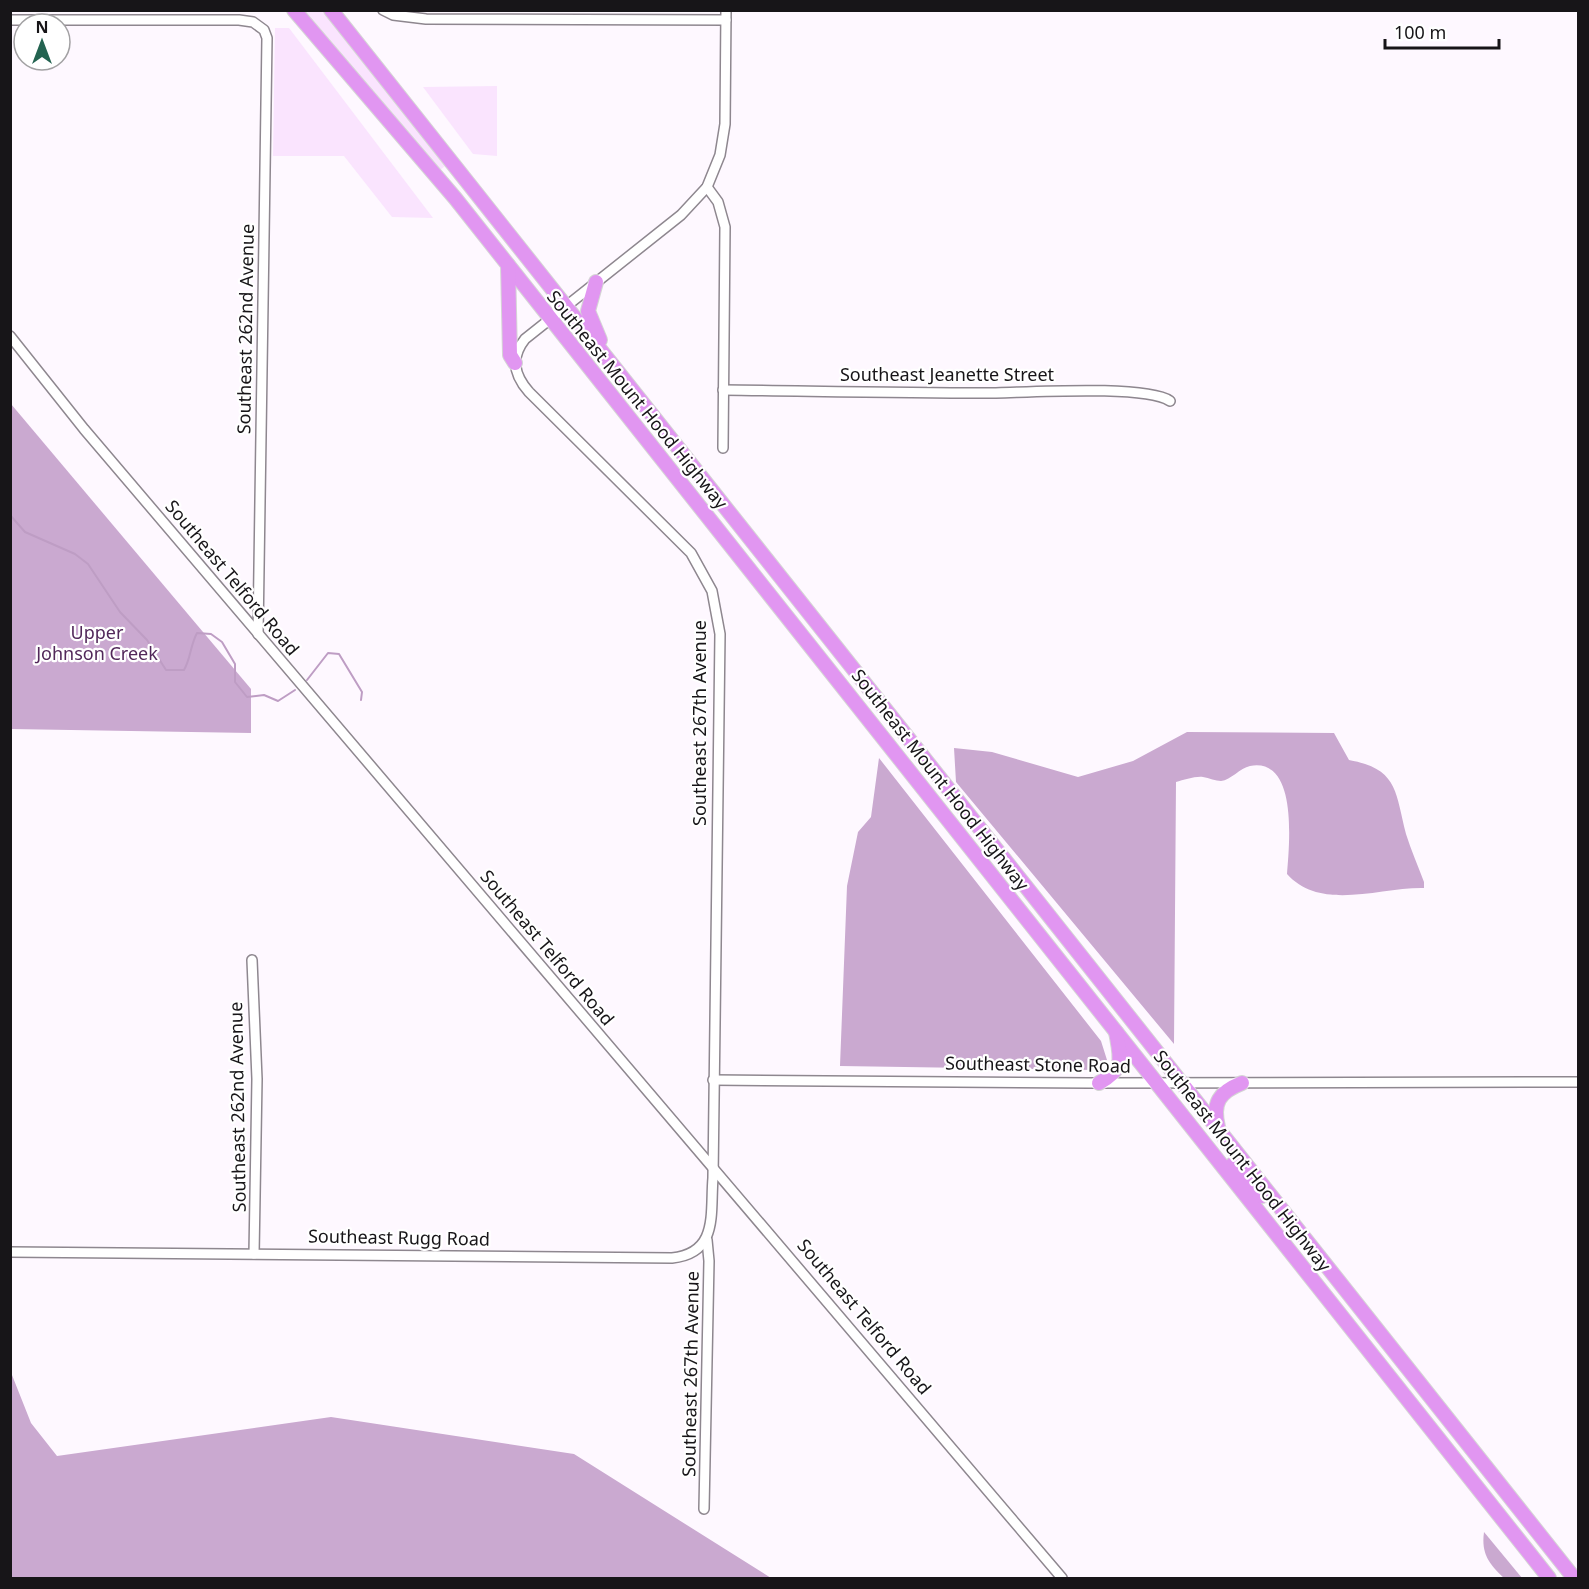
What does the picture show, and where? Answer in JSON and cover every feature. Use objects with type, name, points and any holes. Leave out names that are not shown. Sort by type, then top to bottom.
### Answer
[{"type":"highway","name":"Southeast Mount Hood Highway","points":[[294,10],[455,198],[549,320],[1115,1030],[1219,1129],[1574,1578]]},
{"type":"highway","name":"Southeast Mount Hood Highway","points":[[331,10],[664,431],[1549,1578]]},
{"type":"highway","points":[[455,198],[493,230],[549,301],[565,307]]},
{"type":"highway","points":[[508,265],[510,355],[515,363]]},
{"type":"highway","points":[[597,282],[589,302],[589,317],[616,370]]},
{"type":"highway","points":[[549,320],[565,325],[625,402],[664,431]]},
{"type":"highway","points":[[1067,969],[1084,979],[1106,1001],[1241,1175],[1262,1196],[1282,1209]]},
{"type":"highway","points":[[1099,1083],[1114,1074],[1120,1064],[1115,1030]]},
{"type":"highway","points":[[1219,1129],[1215,1114],[1217,1101],[1223,1091],[1242,1083]]},
{"type":"street","points":[[383,10],[393,15],[426,19],[726,15],[725,124],[720,155],[707,187],[681,215],[549,320],[520,346],[515,363]]},
{"type":"street","name":"Southeast 262nd Avenue","points":[[10,20],[239,20],[260,25],[267,38],[258,634]]},
{"type":"street","points":[[707,187],[718,202],[725,226],[723,448]]},
{"type":"street","name":"Southeast Telford Road","points":[[10,336],[78,422],[1062,1578]]},
{"type":"street","name":"Southeast 267th Avenue","points":[[515,363],[520,382],[529,392],[681,541],[700,565],[712,591],[720,633],[713,1166]]},
{"type":"street","name":"Southeast Jeanette Street","points":[[723,390],[1147,393],[1170,401]]},
{"type":"street","name":"Southeast 262nd Avenue","points":[[252,960],[257,1079],[254,1254]]},
{"type":"street","name":"Southeast Stone Road","points":[[713,1080],[1099,1083],[1578,1082]]},
{"type":"street","points":[[707,1240],[711,1219],[713,1166]]},
{"type":"street","name":"Southeast 267th Avenue","points":[[704,1509],[709,1261],[707,1240]]},
{"type":"street","name":"Southeast Rugg Road","points":[[10,1252],[672,1258],[696,1251],[707,1240]]},
{"type":"shaded area","points":[[304,11],[323,11],[445,166],[440,170]]},
{"type":"shaded area","points":[[275,28],[289,28],[433,218],[392,217],[344,156],[273,156]]},
{"type":"shaded area","points":[[497,86],[497,156],[473,154],[423,87]]},
{"type":"green space","name":"Upper Johnson Creek","points":[[11,404],[251,689],[251,733],[11,729]]},
{"type":"green space","points":[[1187,732],[1334,733],[1349,760],[1377,769],[1392,784],[1424,888],[1334,895],[1317,892],[1301,885],[1287,874],[1289,826],[1284,789],[1277,775],[1266,767],[1250,766],[1221,781],[1200,777],[1176,782],[1174,1044],[956,782],[954,748],[992,752],[1078,777],[1133,761]]},
{"type":"green space","points":[[879,758],[1101,1041],[1107,1060],[1094,1070],[840,1066],[847,886],[858,832],[871,817]]},
{"type":"green space","points":[[10,1370],[31,1423],[57,1456],[331,1417],[574,1454],[771,1578],[11,1578]]},
{"type":"green space","points":[[1484,1532],[1522,1578],[1504,1578],[1494,1568],[1485,1553]]},
{"type":"waterway","points":[[10,515],[25,532],[75,554],[88,564],[120,612],[147,640],[166,670],[184,670],[197,633],[211,634],[222,642],[235,664],[235,682],[247,697],[264,695],[278,701],[295,690]]},
{"type":"waterway","points":[[307,680],[328,653],[339,654],[362,692],[361,700]]}]
